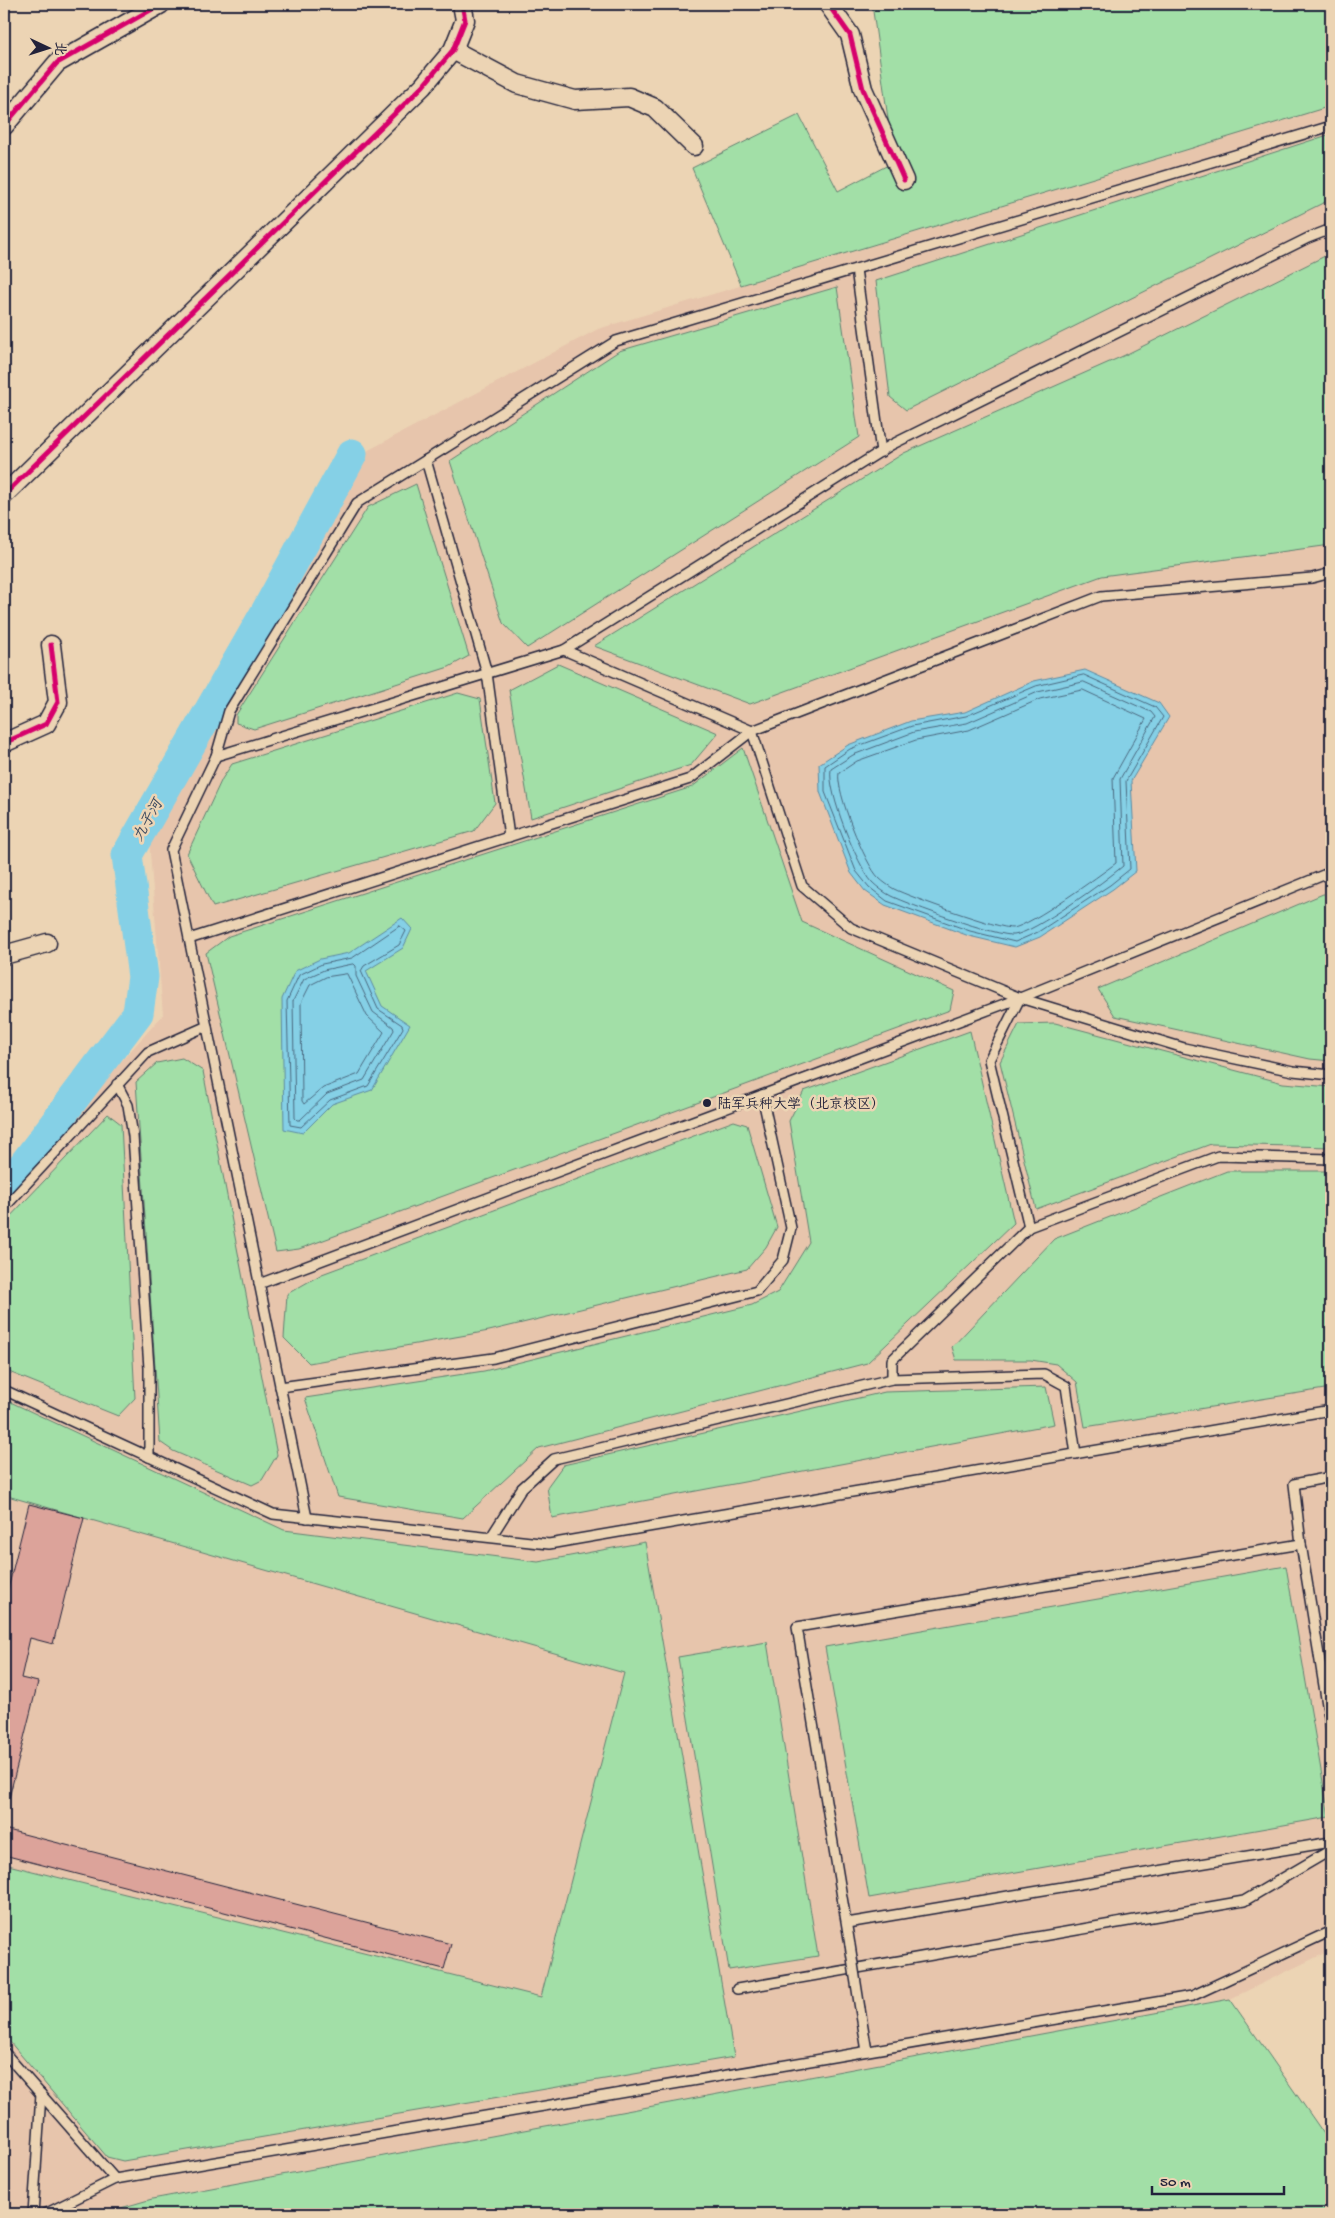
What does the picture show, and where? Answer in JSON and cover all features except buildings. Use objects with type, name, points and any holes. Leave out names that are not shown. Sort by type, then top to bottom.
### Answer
[{"type":"street","points":[[4,126],[57,63],[161,4]]},
{"type":"street","points":[[4,495],[423,86],[453,50],[466,20],[462,4]]},
{"type":"street","points":[[828,4],[850,35],[863,89],[904,180]]},
{"type":"street","points":[[453,50],[517,84],[575,100],[628,97],[654,108],[694,146]]},
{"type":"street","points":[[4,743],[46,724],[58,702],[51,646]]},
{"type":"street","points":[[4,955],[47,943]]},
{"type":"lane","points":[[307,1518],[171,850],[216,756],[229,711],[357,503],[616,341],[1331,126]]},
{"type":"lane","points":[[216,756],[564,650],[881,452],[1308,238],[1331,230]]},
{"type":"lane","points":[[856,269],[881,452]]},
{"type":"lane","points":[[426,460],[487,674],[509,837]]},
{"type":"lane","points":[[189,939],[690,779],[752,731],[1101,596],[1312,578],[1331,573]]},
{"type":"lane","points":[[564,650],[752,731],[802,886],[851,928],[1020,998],[1184,1048],[1293,1071],[1331,1076]]},
{"type":"lane","points":[[260,1284],[1020,998],[1331,872]]},
{"type":"lane","points":[[1020,998],[989,1060],[1029,1227]]},
{"type":"lane","points":[[4,1208],[148,1052],[207,1026]]},
{"type":"lane","points":[[117,1084],[128,1105],[133,1136],[149,1368],[149,1457]]},
{"type":"lane","points":[[280,1387],[494,1358],[757,1291],[783,1260],[791,1228],[762,1095]]},
{"type":"lane","points":[[892,1379],[892,1360],[1029,1227],[1218,1156],[1331,1159]]},
{"type":"lane","points":[[491,1538],[522,1488],[554,1459],[892,1379],[1044,1374],[1066,1386],[1076,1454]]},
{"type":"lane","points":[[4,1390],[273,1514],[548,1544],[1331,1410]]},
{"type":"lane","points":[[1331,1477],[1294,1484],[1301,1544],[1331,1729]]},
{"type":"lane","points":[[867,2051],[797,1627],[1301,1544]]},
{"type":"lane","points":[[847,1923],[1331,1842]]},
{"type":"lane","points":[[737,1989],[1244,1901],[1331,1850]]},
{"type":"lane","points":[[46,2214],[115,2179],[1192,1996],[1331,1931]]},
{"type":"lane","points":[[4,2052],[115,2179]]},
{"type":"lane","points":[[33,2214],[41,2094]]},
{"type":"shaded area","name":"陆军兵种大学（北京校区）","points":[[1331,106],[1331,1950],[1230,1999],[152,2199],[100,2214],[4,2214],[4,1191],[163,1015],[149,840],[363,453],[598,329]]},
{"type":"green space","points":[[872,4],[1331,4],[1331,106],[741,285],[692,168],[799,115],[838,191],[894,162]]},
{"type":"green space","points":[[1331,134],[1331,199],[906,410],[890,397],[876,281]]},
{"type":"green space","points":[[1331,253],[1331,545],[1102,576],[750,704],[594,646],[904,453],[1123,356]]},
{"type":"green space","points":[[837,287],[859,437],[527,648],[503,623],[450,461],[619,351]]},
{"type":"green space","points":[[416,484],[469,656],[449,667],[254,729],[236,723],[236,715],[368,507]]},
{"type":"green space","points":[[558,664],[718,733],[691,765],[531,818],[509,690]]},
{"type":"green space","points":[[458,693],[480,699],[495,803],[474,831],[213,907],[187,854],[222,779],[232,764]]},
{"type":"green space","points":[[743,748],[802,922],[954,991],[950,1010],[299,1249],[276,1252],[206,953],[229,936],[692,787]]},
{"type":"green space","points":[[1323,894],[1331,894],[1331,1061],[1310,1059],[1115,1016],[1098,989]]},
{"type":"green space","points":[[1055,1023],[1283,1083],[1331,1087],[1331,1147],[1211,1144],[1036,1209],[1000,1062],[1019,1024]]},
{"type":"green space","points":[[970,1031],[1014,1223],[867,1363],[539,1448],[463,1518],[338,1497],[305,1398],[484,1371],[752,1305],[778,1292],[809,1242],[789,1121],[804,1091]]},
{"type":"green space","points":[[182,1058],[203,1071],[277,1455],[262,1480],[252,1485],[173,1451],[160,1442],[136,1082],[157,1063]]},
{"type":"green space","points":[[108,1114],[121,1124],[135,1398],[118,1416],[4,1370],[4,1223]]},
{"type":"green space","points":[[734,1121],[747,1125],[777,1227],[766,1247],[747,1269],[489,1331],[309,1363],[284,1338],[287,1294],[322,1274]]},
{"type":"green space","points":[[1227,1171],[1331,1171],[1331,1388],[1085,1427],[1077,1382],[1056,1364],[1031,1360],[956,1360],[952,1347],[1054,1239]]},
{"type":"green space","points":[[1046,1387],[1054,1424],[552,1518],[547,1487],[563,1465],[885,1392]]},
{"type":"green space","points":[[4,1399],[284,1530],[538,1562],[645,1542],[734,2057],[123,2161],[107,2157],[4,2035],[4,1864],[541,1997],[624,1673],[4,1495]]},
{"type":"green space","points":[[1286,1566],[1329,1817],[869,1898],[825,1647]]},
{"type":"green space","points":[[767,1642],[818,1956],[729,1970],[678,1657]]},
{"type":"green space","points":[[1230,1999],[1331,2144],[1331,2214],[100,2214],[152,2199]]},
{"type":"water","points":[[1085,670],[1159,703],[1169,717],[1131,781],[1136,871],[1113,889],[1040,937],[1015,947],[969,936],[885,905],[865,891],[851,873],[820,792],[819,764],[848,745],[911,721],[965,712],[1034,681]]},
{"type":"water","points":[[402,918],[412,929],[403,948],[366,971],[382,1006],[410,1025],[372,1090],[332,1104],[303,1133],[284,1129],[282,999],[295,971],[320,959],[349,953]]},
{"type":"waterway","name":"九子河","points":[[4,1187],[13,1179],[138,1013],[143,977],[127,855],[266,612],[352,454]]},
{"type":"cycle path","points":[[4,126],[57,63],[161,4]]},
{"type":"cycle path","points":[[4,495],[423,86],[453,50],[465,20],[462,4]]},
{"type":"cycle path","points":[[828,4],[850,35],[863,89],[904,180]]},
{"type":"cycle path","points":[[4,743],[46,724],[58,702],[51,645]]},
{"type":"place","name":"陆军兵种大学（北京校区）","points":[[707,1103]]}]
